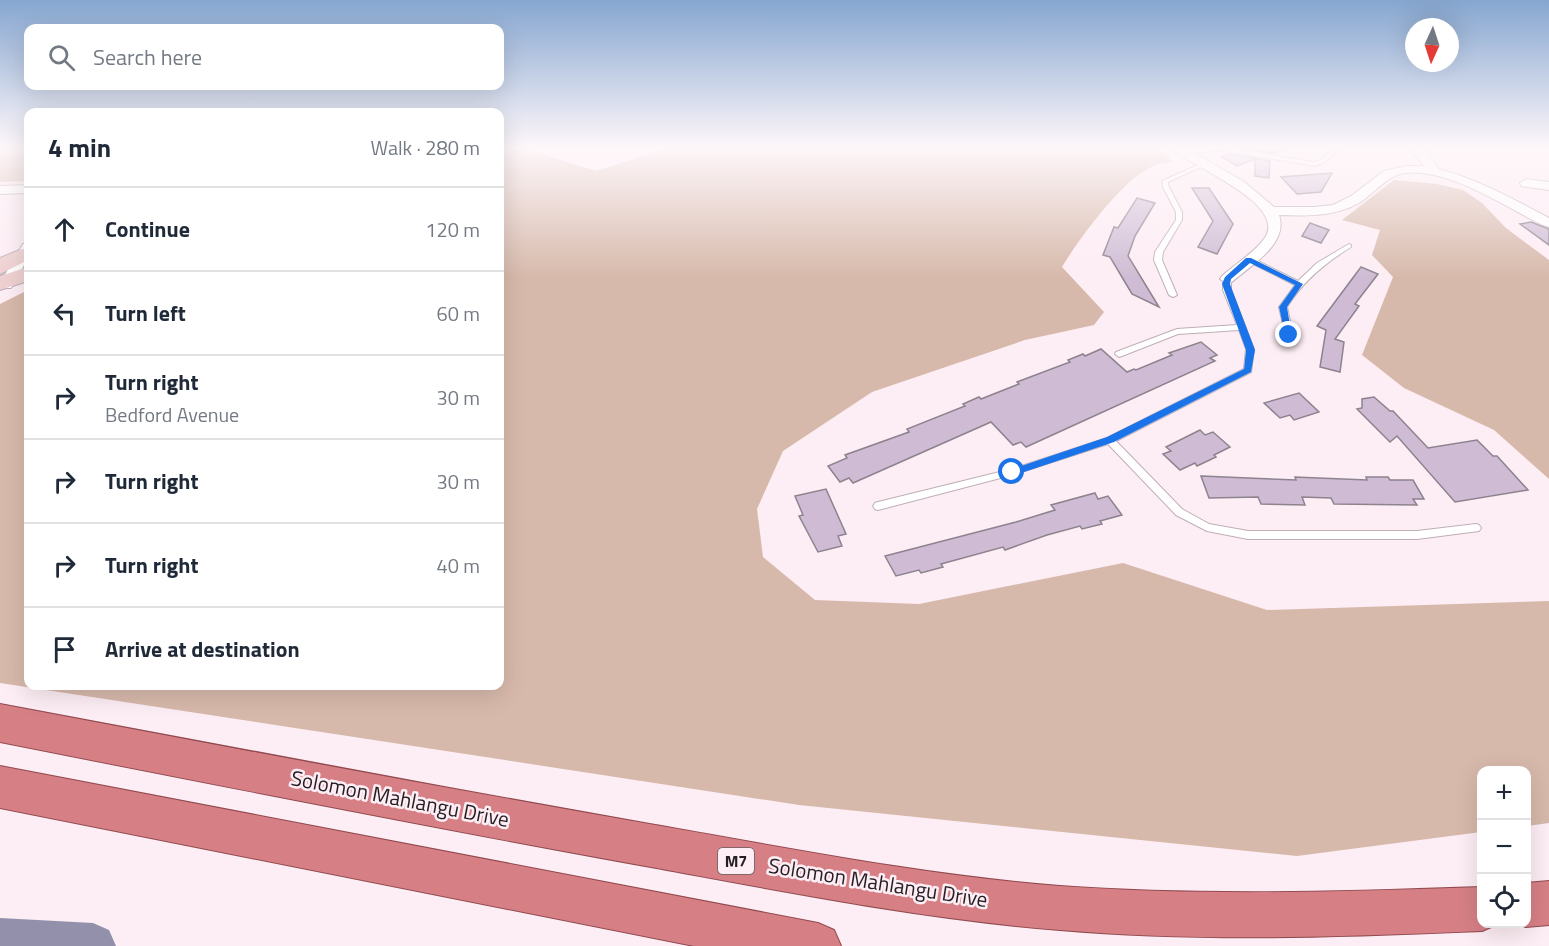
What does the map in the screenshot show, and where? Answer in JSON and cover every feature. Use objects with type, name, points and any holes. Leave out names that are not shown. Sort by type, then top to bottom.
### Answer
[{"type":"highway","name":"Solomon Mahlangu Drive","points":[[0,723],[443,808],[866,884],[963,897],[1060,908],[1286,916],[1477,909]]},
{"type":"highway","points":[[0,787],[726,930],[818,946]]},
{"type":"highway","points":[[1531,905],[1549,903]]},
{"type":"street","points":[[1227,279],[1264,248],[1275,232],[1275,223],[1270,211],[1245,190]]},
{"type":"street","points":[[1270,211],[1335,209],[1353,201],[1367,190]]},
{"type":"street","points":[[1483,190],[1549,223]]},
{"type":"lane","points":[[1169,190],[1179,212],[1179,220],[1159,252],[1158,260],[1173,295]]},
{"type":"lane","points":[[1289,335],[1283,307],[1299,284],[1319,263],[1349,246]]},
{"type":"lane","points":[[1249,260],[1299,284]]},
{"type":"lane","points":[[878,506],[1012,472],[1110,440],[1248,370],[1251,350],[1227,291],[1227,279]]},
{"type":"lane","points":[[1119,354],[1177,332],[1242,327]]},
{"type":"lane","points":[[1110,440],[1179,513],[1207,527],[1248,535],[1417,535],[1476,528]]},
{"type":"shaded area","points":[[504,190],[1121,190],[1091,225],[1062,267],[1104,312],[1094,325],[1025,340],[872,392],[783,451],[757,509],[763,557],[815,600],[919,604],[1123,563],[1267,610],[1549,601],[1549,823],[1531,825],[1531,766],[1477,766],[1477,833],[1297,856],[799,805],[46,690],[504,690]]},
{"type":"shaded area","points":[[1381,190],[1463,190],[1482,203],[1506,228],[1549,260],[1549,479],[1494,430],[1404,388],[1362,355],[1393,277],[1372,255],[1380,230],[1342,220]]},
{"type":"shaded area","points":[[24,292],[24,687],[0,683],[0,304]]},
{"type":"building","points":[[1193,190],[1210,190],[1233,224],[1217,254],[1198,247],[1213,221]]},
{"type":"building","points":[[1293,190],[1322,190],[1321,192],[1297,194]]},
{"type":"building","points":[[1137,198],[1155,203],[1135,236],[1128,256],[1159,307],[1132,294],[1110,257],[1103,255],[1114,227],[1118,228]]},
{"type":"building","points":[[1531,222],[1549,229],[1549,245],[1520,224]]},
{"type":"building","points":[[1310,223],[1329,230],[1321,243],[1302,236]]},
{"type":"building","points":[[1361,267],[1378,274],[1355,304],[1359,306],[1335,339],[1344,342],[1340,372],[1320,367],[1326,330],[1317,326]]},
{"type":"building","points":[[1201,342],[1217,355],[1210,358],[1215,361],[1026,447],[1021,442],[1013,445],[991,422],[853,483],[849,478],[840,482],[828,466],[847,458],[845,455],[909,432],[907,429],[965,406],[963,404],[979,397],[981,399],[1019,384],[1017,382],[1070,362],[1068,360],[1083,354],[1085,356],[1101,349],[1127,372],[1172,355],[1169,353]]},
{"type":"building","points":[[1299,393],[1319,412],[1294,420],[1290,415],[1280,418],[1264,403]]},
{"type":"building","points":[[1374,397],[1393,411],[1428,448],[1477,440],[1493,456],[1497,456],[1528,490],[1455,502],[1397,436],[1390,442],[1357,409],[1362,408],[1362,399]]},
{"type":"building","points":[[1200,430],[1205,435],[1213,432],[1230,447],[1197,466],[1195,463],[1180,470],[1163,454],[1171,451],[1166,447]]},
{"type":"building","points":[[1201,476],[1296,480],[1295,477],[1367,480],[1366,477],[1388,477],[1390,480],[1413,480],[1424,499],[1413,499],[1417,505],[1334,504],[1331,498],[1302,497],[1305,505],[1261,504],[1258,497],[1209,498]]},
{"type":"building","points":[[826,489],[846,534],[838,536],[842,546],[818,552],[799,516],[803,515],[795,496]]},
{"type":"building","points":[[1095,493],[1098,499],[1108,496],[1122,515],[1100,521],[1102,524],[1082,529],[1080,526],[1005,550],[1003,547],[941,564],[943,567],[921,573],[919,570],[896,576],[885,556],[1016,522],[1055,510],[1051,505]]},
{"type":"waterway","points":[[0,941],[93,946]]},
{"type":"route","points":[[1012,472],[1110,440],[1248,370],[1251,350],[1226,284],[1227,279],[1249,260],[1299,284],[1283,307],[1289,335]]}]
